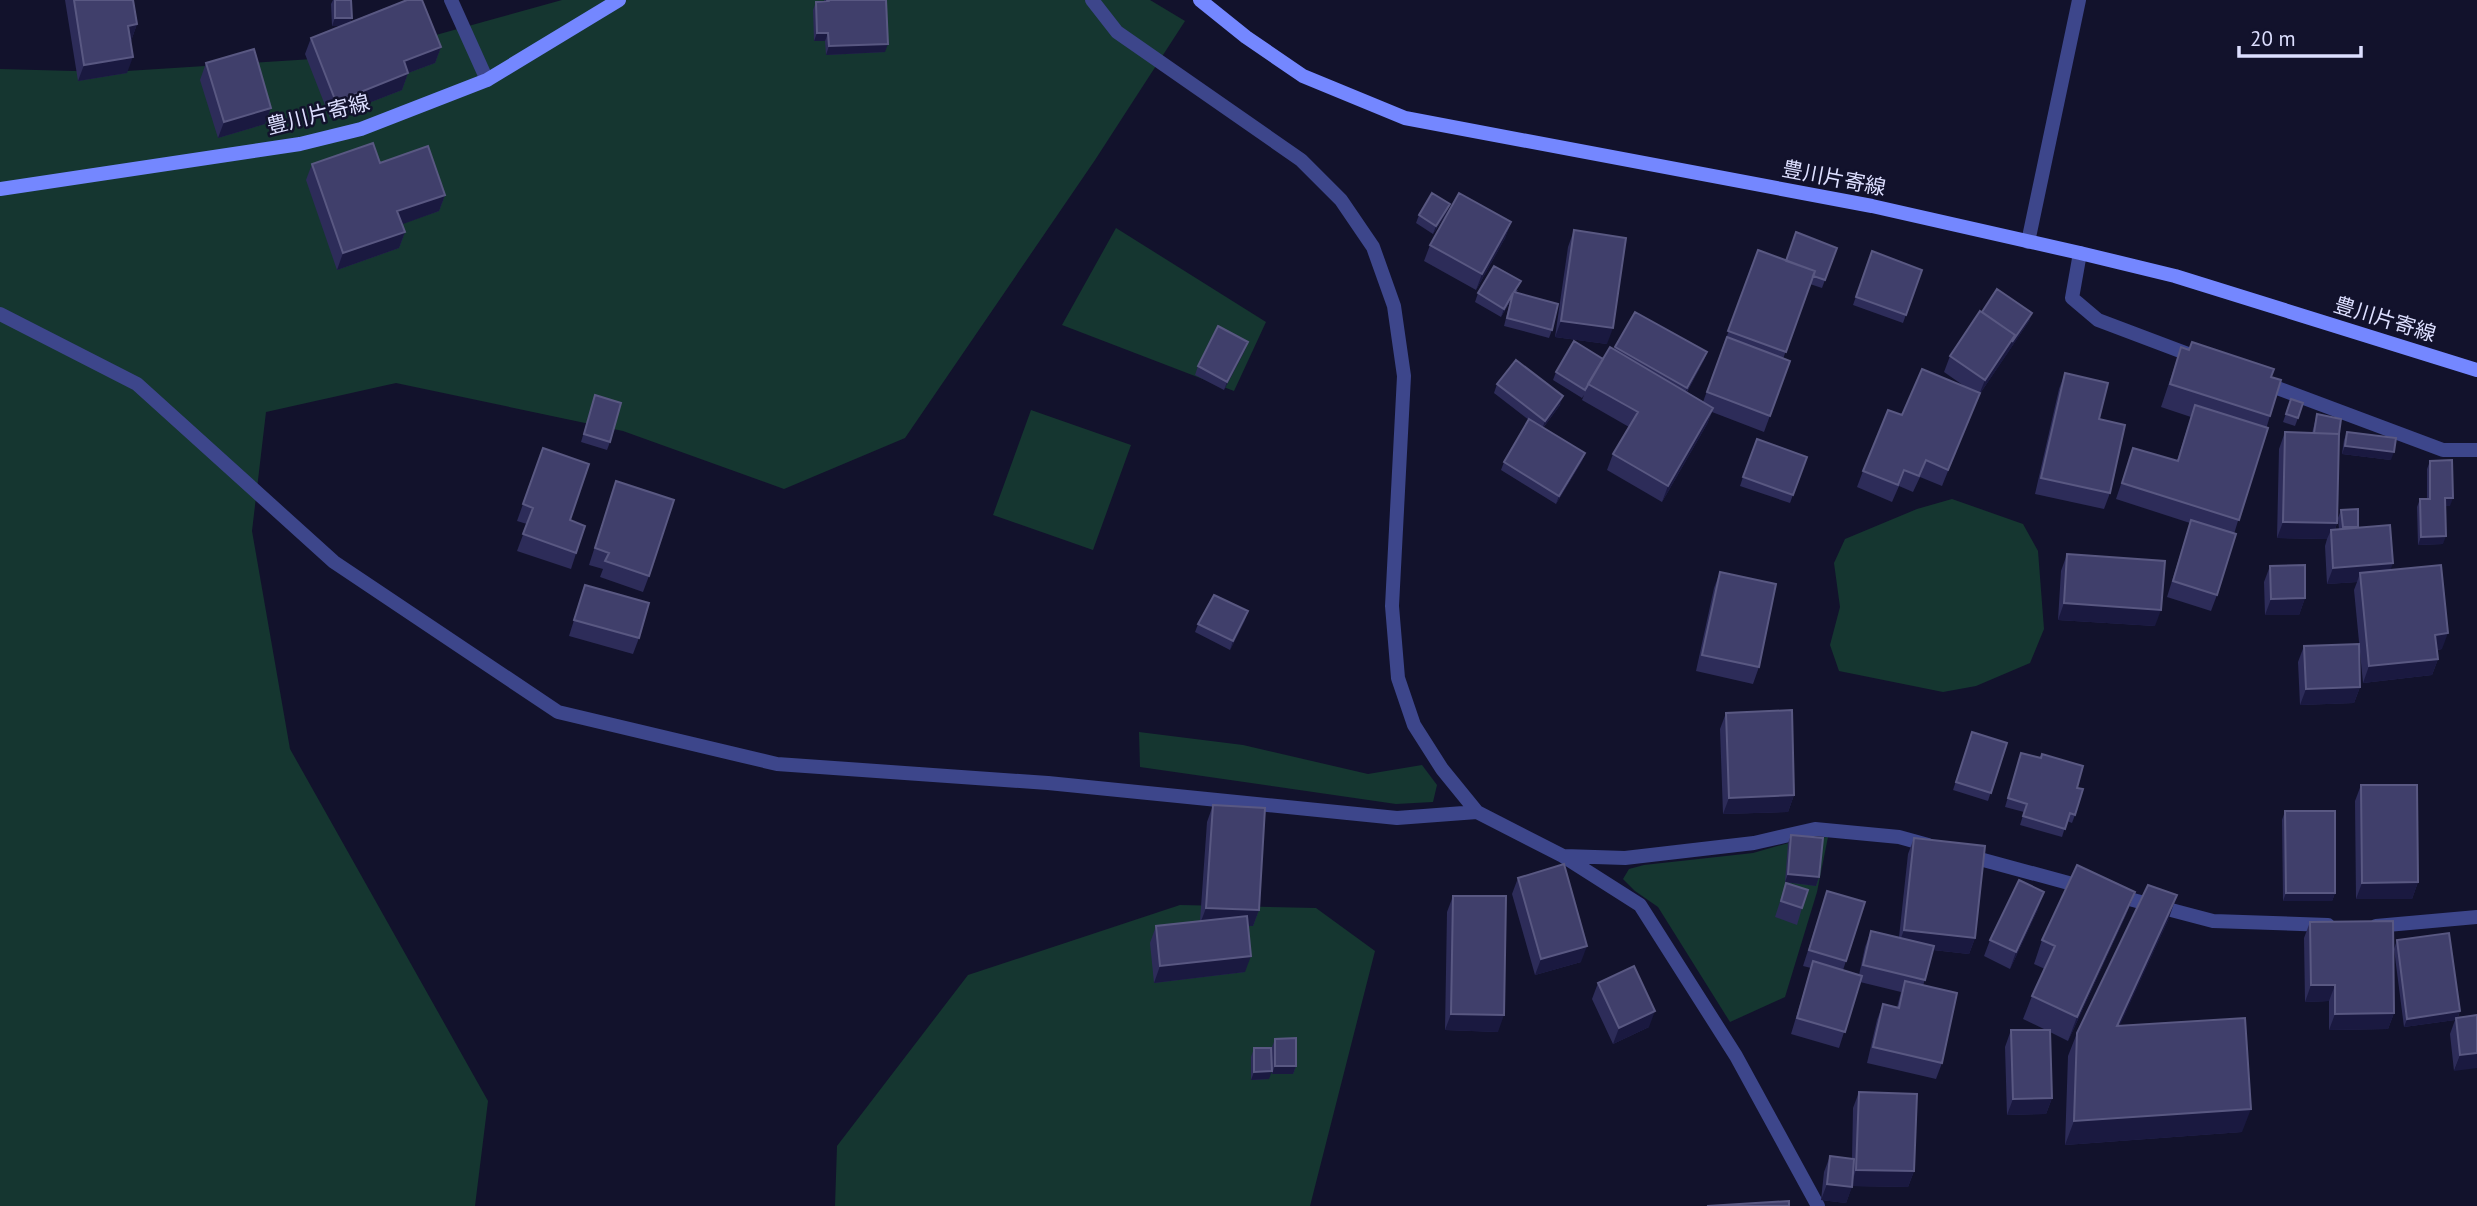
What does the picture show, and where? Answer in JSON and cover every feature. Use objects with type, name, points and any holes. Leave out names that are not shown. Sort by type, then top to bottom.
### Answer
[{"type":"main road","name":"豊川片寄線","points":[[0,189],[300,144],[361,129],[487,80],[619,0]]},
{"type":"main road","name":"豊川片寄線","points":[[1200,0],[1246,37],[1303,76],[1405,118],[1872,206],[2080,253],[2175,276],[2477,370]]},
{"type":"street","points":[[451,0],[487,80]]},
{"type":"street","points":[[1092,0],[1117,32],[1301,160],[1340,200],[1373,247],[1394,306],[1404,376],[1392,606],[1398,678],[1414,725],[1442,769],[1477,812],[1563,856],[1640,905],[1736,1056],[1818,1206]]},
{"type":"street","points":[[2028,242],[2079,0]]},
{"type":"street","points":[[2080,253],[2072,298],[2098,320],[2213,363]]},
{"type":"street","points":[[0,314],[137,384],[334,562],[558,712],[776,764],[1048,783],[1397,818],[1477,812]]},
{"type":"street","points":[[2251,378],[2443,450],[2477,450]]},
{"type":"street","points":[[1563,856],[1625,858],[1754,844],[1815,829],[1899,837],[2213,921],[2356,925],[2477,917]]},
{"type":"green space","points":[[562,0],[1150,0],[1185,21],[1095,160],[905,438],[784,489],[623,431],[396,383],[266,412],[252,531],[290,749],[488,1101],[475,1206],[0,1206],[0,69],[111,72],[360,56]]},
{"type":"green space","points":[[1116,228],[1266,322],[1234,391],[1062,325]]},
{"type":"green space","points":[[1031,410],[1131,445],[1093,550],[993,515]]},
{"type":"green space","points":[[1952,499],[2023,524],[2038,551],[2044,629],[2030,663],[1976,686],[1943,692],[1839,671],[1830,645],[1840,607],[1834,563],[1845,539],[1917,509]]},
{"type":"green space","points":[[1139,732],[1243,745],[1368,774],[1422,765],[1437,785],[1433,802],[1396,804],[1140,767]]},
{"type":"green space","points":[[1828,837],[1817,892],[1785,997],[1730,1022],[1658,907],[1623,879],[1629,869],[1644,865],[1753,853],[1806,838]]},
{"type":"green space","points":[[1180,905],[1316,908],[1375,951],[1310,1206],[835,1206],[837,1146],[968,975]]},
{"type":"building","points":[[74,0],[133,0],[137,24],[128,26],[133,57],[84,65]]},
{"type":"building","points":[[335,0],[351,0],[352,18],[335,18]]},
{"type":"building","points":[[407,0],[422,0],[441,47],[404,61],[408,73],[336,102],[311,38]]},
{"type":"building","points":[[886,0],[888,44],[829,46],[828,33],[817,33],[816,2]]},
{"type":"building","points":[[254,49],[271,108],[224,122],[206,63]]},
{"type":"building","points":[[373,143],[380,163],[428,146],[445,195],[397,211],[405,232],[343,253],[312,164]]},
{"type":"building","points":[[1432,193],[1450,204],[1436,226],[1419,215]]},
{"type":"building","points":[[1459,193],[1511,222],[1482,274],[1430,245]]},
{"type":"building","points":[[1574,230],[1626,238],[1613,328],[1561,321]]},
{"type":"building","points":[[1796,232],[1837,248],[1825,280],[1813,276],[1815,271],[1786,261]]},
{"type":"building","points":[[1758,250],[1815,271],[1786,352],[1728,331]]},
{"type":"building","points":[[1872,251],[1922,270],[1906,315],[1856,297]]},
{"type":"building","points":[[1494,266],[1521,281],[1514,292],[1558,304],[1552,330],[1507,318],[1513,293],[1504,309],[1478,293]]},
{"type":"building","points":[[1997,289],[2032,313],[2012,342],[2015,335],[1982,312]]},
{"type":"building","points":[[1980,311],[2015,335],[1985,380],[1950,356]]},
{"type":"building","points":[[1635,312],[1707,352],[1687,388],[1615,347]]},
{"type":"building","points":[[1218,326],[1248,342],[1227,382],[1198,366]]},
{"type":"building","points":[[1727,337],[1790,361],[1770,416],[1707,392]]},
{"type":"building","points":[[1574,341],[1603,359],[1585,390],[1556,372]]},
{"type":"building","points":[[2192,342],[2274,369],[2271,377],[2281,380],[2270,416],[2170,384],[2181,347],[2189,350]]},
{"type":"building","points":[[1610,347],[1713,408],[1668,486],[1613,454],[1638,412],[1588,384]]},
{"type":"building","points":[[1516,360],[1563,396],[1545,421],[1497,384]]},
{"type":"building","points":[[1922,369],[1980,393],[1948,470],[1926,460],[1919,476],[1904,470],[1898,485],[1863,471],[1888,410],[1902,415]]},
{"type":"building","points":[[2065,373],[2108,383],[2099,419],[2125,425],[2110,493],[2041,478]]},
{"type":"building","points":[[595,395],[621,403],[610,442],[584,434]]},
{"type":"building","points":[[2291,399],[2303,403],[2298,418],[2286,414]]},
{"type":"building","points":[[2195,405],[2268,428],[2239,520],[2122,483],[2133,448],[2178,461]]},
{"type":"building","points":[[2317,414],[2341,419],[2339,434],[2314,433]]},
{"type":"building","points":[[1529,419],[1585,453],[1559,496],[1504,462]]},
{"type":"building","points":[[2285,432],[2339,434],[2337,523],[2283,522]]},
{"type":"building","points":[[2347,432],[2396,438],[2394,452],[2345,446]]},
{"type":"building","points":[[1757,439],[1807,457],[1793,495],[1743,477]]},
{"type":"building","points":[[543,448],[589,464],[570,520],[585,526],[576,553],[523,534],[533,508],[523,504]]},
{"type":"building","points":[[2452,460],[2453,498],[2445,498],[2446,536],[2421,537],[2420,499],[2430,499],[2430,461]]},
{"type":"building","points":[[616,481],[674,500],[649,576],[605,561],[609,553],[595,548]]},
{"type":"building","points":[[2358,509],[2358,527],[2343,527],[2341,510]]},
{"type":"building","points":[[2191,520],[2236,534],[2217,595],[2173,581]]},
{"type":"building","points":[[2390,525],[2393,563],[2333,568],[2331,530]]},
{"type":"building","points":[[2067,554],[2165,561],[2161,610],[2064,603]]},
{"type":"building","points":[[2305,565],[2305,598],[2271,599],[2270,566]]},
{"type":"building","points":[[2441,565],[2448,633],[2435,635],[2438,659],[2369,666],[2360,573]]},
{"type":"building","points":[[1720,572],[1776,584],[1759,667],[1702,655]]},
{"type":"building","points":[[585,585],[649,603],[639,638],[574,620]]},
{"type":"building","points":[[1214,595],[1248,611],[1233,641],[1198,624]]},
{"type":"building","points":[[2359,644],[2360,687],[2306,689],[2304,646]]},
{"type":"building","points":[[1792,710],[1794,795],[1729,798],[1726,713]]},
{"type":"building","points":[[1972,732],[2007,743],[1991,793],[1956,782]]},
{"type":"building","points":[[2021,753],[2041,758],[2042,754],[2083,766],[2077,788],[2083,789],[2075,815],[2070,813],[2065,829],[2023,816],[2027,804],[2008,798]]},
{"type":"building","points":[[2361,785],[2417,785],[2418,882],[2362,883]]},
{"type":"building","points":[[1213,805],[1265,808],[1259,910],[1206,908]]},
{"type":"building","points":[[2285,811],[2335,811],[2335,893],[2286,893]]},
{"type":"building","points":[[1791,835],[1823,838],[1819,877],[1788,874]]},
{"type":"building","points":[[1914,838],[1985,846],[1975,938],[1904,930]]},
{"type":"building","points":[[1564,864],[1587,946],[1541,959],[1518,878]]},
{"type":"building","points":[[2077,865],[2135,892],[2077,1017],[2032,996],[2055,946],[2042,940]]},
{"type":"building","points":[[2019,880],[2044,892],[2016,952],[1990,940]]},
{"type":"building","points":[[1786,883],[1808,890],[1802,908],[1781,901]]},
{"type":"building","points":[[2148,885],[2177,895],[2117,1026],[2245,1018],[2251,1109],[2074,1121],[2077,1033]]},
{"type":"building","points":[[1827,891],[1865,902],[1846,961],[1809,950]]},
{"type":"building","points":[[1453,896],[1506,896],[1504,1015],[1451,1014]]},
{"type":"building","points":[[1247,916],[1251,956],[1160,966],[1156,926]]},
{"type":"building","points":[[2393,921],[2394,1013],[2335,1014],[2335,985],[2311,985],[2310,922]]},
{"type":"building","points":[[1871,931],[1934,946],[1925,980],[1863,965]]},
{"type":"building","points":[[2449,933],[2460,1011],[2407,1019],[2397,940]]},
{"type":"building","points":[[1813,961],[1862,976],[1845,1032],[1797,1018]]},
{"type":"building","points":[[1634,966],[1655,1011],[1619,1028],[1598,983]]},
{"type":"building","points":[[1905,981],[1957,993],[1942,1063],[1873,1047],[1883,1004],[1899,1008]]},
{"type":"building","points":[[2477,1015],[2477,1053],[2460,1055],[2456,1018]]},
{"type":"building","points":[[2011,1030],[2050,1030],[2052,1098],[2013,1099]]},
{"type":"building","points":[[1296,1038],[1296,1066],[1275,1066],[1275,1039]]},
{"type":"building","points":[[1254,1048],[1271,1048],[1272,1071],[1254,1072]]},
{"type":"building","points":[[1859,1092],[1917,1094],[1914,1171],[1856,1170]]},
{"type":"building","points":[[1830,1156],[1854,1159],[1852,1187],[1827,1184]]},
{"type":"building","points":[[1789,1201],[1789,1206],[1707,1206]]}]
